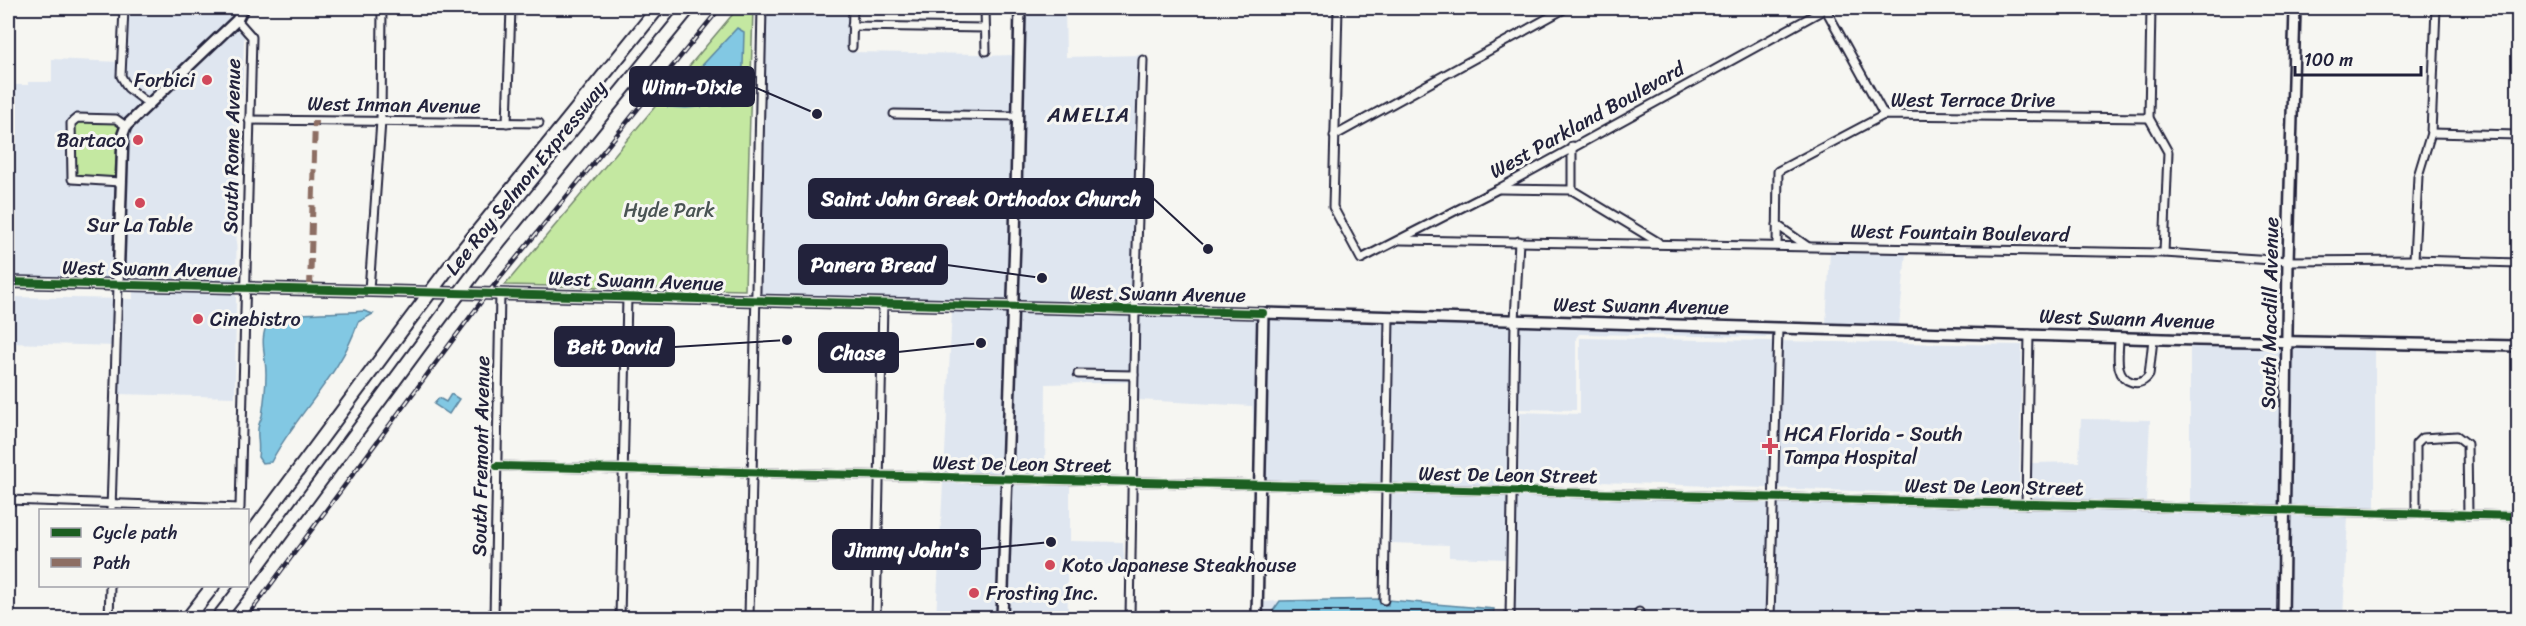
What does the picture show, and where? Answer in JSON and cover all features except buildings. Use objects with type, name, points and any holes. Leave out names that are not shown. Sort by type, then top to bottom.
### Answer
[{"type":"highway","name":"Lee Roy Selmon Expressway","points":[[249,537],[456,258],[658,8]]},
{"type":"highway","name":"Lee Roy Selmon Expressway","points":[[249,578],[485,259],[689,8]]},
{"type":"highway","points":[[188,618],[211,587]]},
{"type":"highway","points":[[218,618],[241,587]]},
{"type":"street","points":[[124,8],[121,76],[128,88],[149,104]]},
{"type":"street","points":[[8,500],[111,508],[121,143],[126,126],[237,20],[243,8]]},
{"type":"street","points":[[369,290],[381,121],[382,8]]},
{"type":"street","points":[[507,123],[510,8]]},
{"type":"street","points":[[748,618],[762,8]]},
{"type":"street","points":[[852,47],[853,8]]},
{"type":"street","points":[[985,8],[986,51]]},
{"type":"street","points":[[1002,618],[1020,8]]},
{"type":"street","points":[[1335,136],[1338,8]]},
{"type":"street","points":[[1335,136],[1566,8]]},
{"type":"street","points":[[1826,8],[1884,115]]},
{"type":"street","name":"West Parkland Boulevard","points":[[1335,136],[1333,207],[1361,259],[1498,189],[1572,146],[1826,8]]},
{"type":"street","points":[[2151,8],[2149,118],[2168,152],[2164,253]]},
{"type":"street","name":"South Macdill Avenue","points":[[2283,618],[2288,261],[2295,8]]},
{"type":"street","points":[[2414,260],[2418,176],[2431,134],[2436,8]]},
{"type":"street","name":"South Rome Avenue","points":[[111,508],[240,508],[252,38],[237,20]]},
{"type":"street","points":[[852,26],[985,28]]},
{"type":"street","points":[[1130,618],[1135,311],[1143,60]]},
{"type":"street","points":[[894,114],[1017,116]]},
{"type":"street","name":"West Terrace Drive","points":[[1777,245],[1778,171],[1884,115],[2149,118]]},
{"type":"street","points":[[120,182],[72,179],[71,123],[77,118],[116,119],[126,126]]},
{"type":"street","name":"West Inman Avenue","points":[[249,120],[539,123]]},
{"type":"street","points":[[2431,134],[2518,135]]},
{"type":"street","points":[[1572,146],[1572,190]]},
{"type":"street","points":[[1498,189],[1572,190],[1660,243]]},
{"type":"street","points":[[1777,225],[1807,246]]},
{"type":"street","name":"West Fountain Boulevard","points":[[1401,240],[1777,245],[2164,253],[2288,261],[2414,260],[2518,263]]},
{"type":"street","points":[[1510,618],[1515,321],[1519,241]]},
{"type":"street","name":"West Swann Avenue","points":[[8,282],[1263,313],[2153,339],[2518,346]]},
{"type":"street","name":"South Fremont Avenue","points":[[494,618],[500,294]]},
{"type":"street","points":[[620,618],[627,297]]},
{"type":"street","points":[[876,618],[883,304]]},
{"type":"street","points":[[1257,618],[1263,313]]},
{"type":"street","points":[[1384,600],[1389,318]]},
{"type":"street","points":[[1770,618],[1778,327]]},
{"type":"street","points":[[2026,504],[2029,334]]},
{"type":"street","points":[[2119,338],[2118,368],[2124,378],[2134,382],[2141,382],[2150,375],[2153,339]]},
{"type":"street","points":[[1078,374],[1134,375]]},
{"type":"street","points":[[2416,513],[2416,444],[2422,438],[2457,436],[2467,444],[2468,515]]},
{"type":"street","name":"West De Leon Street","points":[[497,466],[2518,516]]},
{"type":"street","points":[[109,618],[110,587]]},
{"type":"shaded area","points":[[125,8],[240,8],[239,28],[244,31],[244,40],[242,97],[238,98],[235,397],[117,394],[117,346],[8,343],[8,297],[133,299],[133,286],[8,280],[8,141],[12,85],[52,82],[52,59],[120,62]]},
{"type":"shaded area","points":[[766,8],[849,8],[848,52],[1014,55],[1013,111],[890,109],[890,119],[1012,121],[1010,302],[759,295]]},
{"type":"shaded area","points":[[1024,8],[1065,8],[1066,57],[1140,55],[1131,305],[1018,302]]},
{"type":"shaded area","points":[[1830,251],[1906,253],[1899,326],[1826,324]]},
{"type":"shaded area","points":[[952,310],[1009,311],[1001,475],[944,473]]},
{"type":"shaded area","points":[[1018,312],[1130,314],[1130,370],[1073,370],[1074,379],[1130,380],[1129,382],[1046,384],[1045,476],[1010,475]]},
{"type":"shaded area","points":[[1139,315],[1259,320],[1256,461],[1252,406],[1138,400]]},
{"type":"shaded area","points":[[1268,320],[1385,323],[1381,484],[1264,481]]},
{"type":"shaded area","points":[[1394,323],[1511,326],[1508,487],[1390,484]]},
{"type":"shaded area","points":[[1519,326],[1774,332],[1774,337],[1579,334],[1576,338],[1576,410],[1518,409]]},
{"type":"shaded area","name":"HCA Florida - South Tampa Hospital","points":[[1580,338],[2022,345],[2019,497],[1518,479],[1520,412],[1580,414]]},
{"type":"shaded area","points":[[2190,344],[2283,346],[2281,505],[2190,503]]},
{"type":"shaded area","points":[[2291,347],[2375,348],[2375,507],[2289,505]]},
{"type":"shaded area","points":[[2081,419],[2150,420],[2146,502],[2030,499],[2031,463],[2079,462]]},
{"type":"shaded area","points":[[943,483],[1001,484],[998,618],[936,618]]},
{"type":"shaded area","points":[[1010,485],[1070,486],[1070,541],[1123,542],[1125,569],[1067,570],[1068,618],[1007,618]]},
{"type":"shaded area","points":[[1390,494],[1507,496],[1507,559],[1449,557],[1449,545],[1390,543]]},
{"type":"shaded area","points":[[1516,496],[1768,503],[1765,612],[1745,614],[1644,612],[1644,607],[1636,607],[1635,612],[1515,610]]},
{"type":"shaded area","points":[[1776,503],[2281,515],[2279,618],[1774,618]]},
{"type":"shaded area","points":[[2289,515],[2348,517],[2343,618],[2288,618]]},
{"type":"shaded area","points":[[1280,601],[1270,615],[1271,618],[1262,618],[1262,602]]},
{"type":"green space","name":"Hyde Park","points":[[738,8],[753,8],[745,290],[505,285]]},
{"type":"green space","points":[[117,120],[123,127],[117,141],[115,179],[73,178],[72,124],[75,121]]},
{"type":"water","points":[[737,28],[744,32],[742,98],[739,104],[668,107],[666,104]]},
{"type":"water","points":[[364,311],[373,314],[358,322],[330,377],[281,444],[271,462],[262,463],[258,457],[258,426],[262,416],[266,384],[263,341],[269,319],[304,314]]},
{"type":"water","points":[[451,394],[459,399],[449,414],[434,404],[439,398],[446,402]]},
{"type":"water","points":[[1380,599],[1380,604],[1388,605],[1388,600],[1494,609],[1493,618],[1271,618],[1270,615],[1280,601]]},
{"type":"railway","points":[[246,618],[487,294],[720,8]]},
{"type":"marked path","points":[[310,289],[315,121]]},
{"type":"cycle path","points":[[8,282],[1263,313]]},
{"type":"cycle path","points":[[497,466],[2518,516]]},
{"type":"place","name":"Forbici","points":[[207,80]]},
{"type":"place","name":"Winn-Dixie","points":[[817,114]]},
{"type":"place","name":"Bartaco","points":[[138,140]]},
{"type":"place","name":"Sur La Table","points":[[140,203]]},
{"type":"place","name":"Saint John Greek Orthodox Church","points":[[1208,249]]},
{"type":"place","name":"Panera Bread","points":[[1042,278]]},
{"type":"place","name":"Cinebistro","points":[[198,319]]},
{"type":"place","name":"Beit David","points":[[787,340]]},
{"type":"place","name":"Chase","points":[[981,343]]},
{"type":"place","name":"HCA Florida - South Tampa Hospital","points":[[1770,446]]},
{"type":"place","name":"Jimmy John's","points":[[1051,542]]},
{"type":"place","name":"Koto Japanese Steakhouse","points":[[1050,565]]},
{"type":"place","name":"Frosting Inc.","points":[[974,593]]},
{"type":"district","name":"AMELIA","points":[[1089,115]]}]
